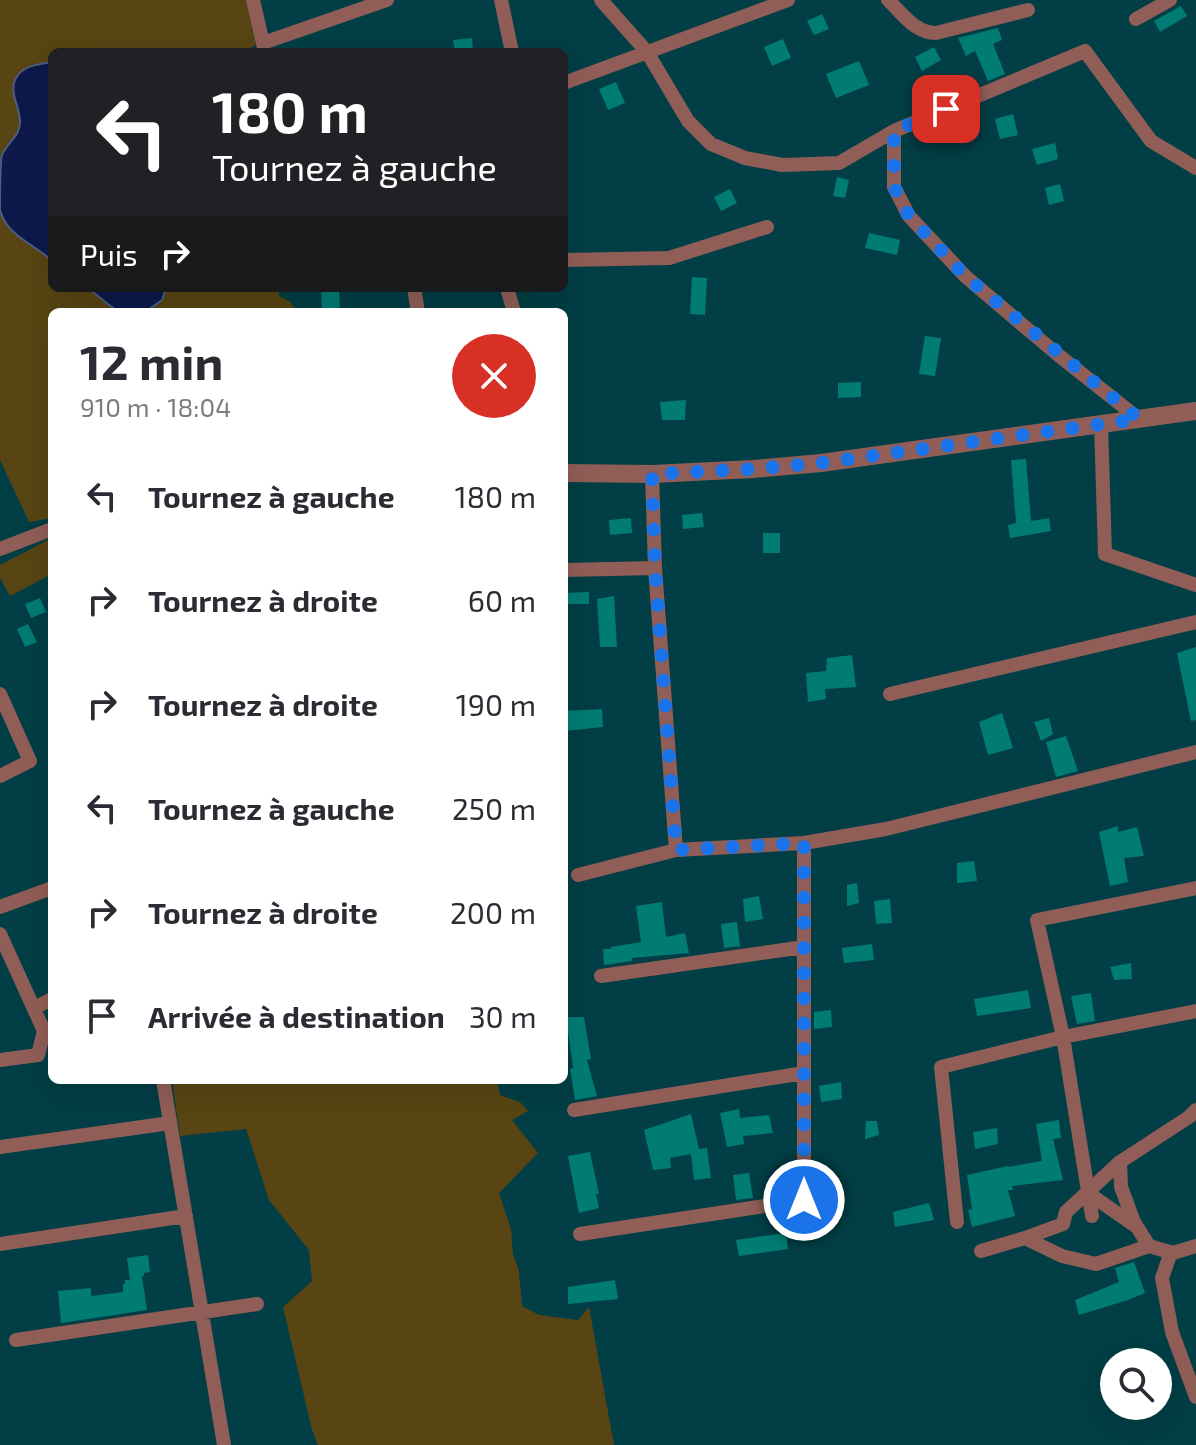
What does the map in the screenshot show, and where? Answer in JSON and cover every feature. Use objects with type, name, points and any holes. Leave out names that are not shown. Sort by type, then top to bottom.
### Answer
[{"type":"street","points":[[253,0],[264,48],[387,0]]},
{"type":"street","points":[[501,0],[511,48]]},
{"type":"street","points":[[601,0],[647,52],[688,121],[711,144],[745,158],[782,165],[839,163],[894,131],[1085,51],[1151,141],[1194,166]]},
{"type":"street","points":[[568,82],[788,0]]},
{"type":"street","points":[[888,0],[925,33],[1028,10]]},
{"type":"street","points":[[1136,19],[1170,0]]},
{"type":"street","points":[[894,131],[894,187],[909,216],[966,277],[1139,419]]},
{"type":"street","points":[[568,260],[669,258],[767,227]]},
{"type":"street","points":[[568,473],[652,474],[821,463],[1196,411]]},
{"type":"street","points":[[1101,424],[1105,554],[1196,585]]},
{"type":"street","points":[[652,474],[655,568],[676,850]]},
{"type":"street","points":[[0,549],[48,531]]},
{"type":"street","points":[[568,570],[655,568]]},
{"type":"street","points":[[890,694],[1196,622]]},
{"type":"street","points":[[0,694],[30,761],[0,776]]},
{"type":"street","points":[[578,875],[676,850],[804,843],[886,829],[1196,752]]},
{"type":"street","points":[[580,1234],[804,1200],[804,843]]},
{"type":"street","points":[[1092,1216],[1063,1037],[1037,920],[1196,888]]},
{"type":"street","points":[[0,907],[48,889]]},
{"type":"street","points":[[0,934],[44,1031],[38,1055],[0,1060]]},
{"type":"street","points":[[601,976],[804,947]]},
{"type":"street","points":[[34,1008],[48,1001]]},
{"type":"street","points":[[957,1222],[941,1067],[1063,1037],[1196,1011]]},
{"type":"street","points":[[574,1110],[804,1073]]},
{"type":"street","points":[[164,1084],[224,1445]]},
{"type":"street","points":[[981,1251],[1063,1224],[1066,1212],[1120,1162],[1196,1110]]},
{"type":"street","points":[[0,1147],[170,1123]]},
{"type":"street","points":[[1120,1162],[1121,1187],[1137,1227],[1149,1246]]},
{"type":"street","points":[[1088,1193],[1137,1227]]},
{"type":"street","points":[[0,1244],[186,1216]]},
{"type":"street","points":[[1025,1238],[1062,1256],[1096,1264],[1149,1246],[1171,1252],[1196,1246]]},
{"type":"street","points":[[1171,1252],[1162,1278],[1172,1332],[1196,1397]]},
{"type":"street","points":[[16,1340],[257,1304]]},
{"type":"shaded area","points":[[0,0],[246,0],[256,45],[250,48],[48,48],[48,62],[32,66],[16,80],[20,127],[0,159]]},
{"type":"shaded area","points":[[48,63],[48,258],[15,234],[0,210],[2,155],[18,132],[20,123],[13,87],[18,75]]},
{"type":"shaded area","points":[[0,209],[34,248],[48,257],[48,292],[93,292],[113,308],[48,308],[48,519],[29,522],[0,460]]},
{"type":"shaded area","points":[[93,292],[165,292],[162,300],[151,308],[113,308]]},
{"type":"shaded area","points":[[165,292],[278,292],[279,296],[295,308],[152,308]]},
{"type":"shaded area","points":[[48,540],[48,576],[10,596],[0,578],[0,565]]},
{"type":"shaded area","points":[[173,1084],[498,1084],[500,1095],[520,1102],[528,1111],[512,1120],[538,1153],[499,1193],[511,1229],[522,1306],[539,1315],[578,1320],[589,1307],[614,1445],[318,1445],[283,1307],[312,1281],[309,1250],[269,1200],[246,1129],[180,1136]]},
{"type":"building","points":[[1181,6],[1187,16],[1160,32],[1154,21]]},
{"type":"building","points":[[822,14],[829,29],[814,35],[807,21]]},
{"type":"building","points":[[998,28],[1002,40],[993,44],[1005,74],[988,81],[975,51],[966,56],[958,38]]},
{"type":"building","points":[[472,38],[473,48],[454,48],[453,40]]},
{"type":"building","points":[[783,39],[791,58],[772,66],[764,47]]},
{"type":"building","points":[[934,47],[941,60],[922,71],[915,57]]},
{"type":"building","points":[[859,61],[869,85],[836,98],[826,74]]},
{"type":"building","points":[[616,82],[625,103],[608,110],[599,89]]},
{"type":"building","points":[[1013,114],[1018,135],[1000,139],[995,119]]},
{"type":"building","points":[[1055,143],[1058,159],[1037,165],[1032,149]]},
{"type":"building","points":[[837,177],[849,180],[845,198],[833,196]]},
{"type":"building","points":[[1060,184],[1064,201],[1049,205],[1045,188]]},
{"type":"building","points":[[730,189],[737,203],[721,211],[714,197]]},
{"type":"building","points":[[869,233],[900,240],[897,255],[865,248]]},
{"type":"building","points":[[692,277],[707,278],[705,315],[690,314]]},
{"type":"building","points":[[321,292],[339,292],[340,308],[322,308]]},
{"type":"building","points":[[925,336],[941,338],[935,376],[919,374]]},
{"type":"building","points":[[861,382],[861,397],[838,398],[838,383]]},
{"type":"building","points":[[686,400],[685,420],[662,420],[660,402]]},
{"type":"building","points":[[1026,459],[1031,521],[1049,518],[1051,531],[1010,538],[1008,525],[1016,523],[1011,460]]},
{"type":"building","points":[[702,513],[704,527],[683,529],[682,515]]},
{"type":"building","points":[[631,518],[632,533],[610,535],[609,520]]},
{"type":"building","points":[[763,533],[780,533],[780,553],[763,553]]},
{"type":"building","points":[[589,592],[589,604],[568,604],[568,593]]},
{"type":"building","points":[[614,596],[617,647],[600,647],[597,599]]},
{"type":"building","points":[[40,598],[46,612],[31,618],[25,604]]},
{"type":"building","points":[[28,624],[37,642],[25,647],[17,629]]},
{"type":"building","points":[[1196,647],[1196,720],[1191,721],[1177,653]]},
{"type":"building","points":[[852,655],[856,687],[825,689],[826,699],[808,702],[806,673],[826,671],[827,658]]},
{"type":"building","points":[[602,709],[603,727],[568,731],[568,711]]},
{"type":"building","points":[[1002,713],[1013,748],[988,755],[979,722]]},
{"type":"building","points":[[1049,718],[1053,734],[1041,741],[1034,722]]},
{"type":"building","points":[[1066,736],[1078,771],[1056,777],[1046,742]]},
{"type":"building","points":[[1118,826],[1118,832],[1137,827],[1144,856],[1124,858],[1128,882],[1110,886],[1099,832]]},
{"type":"building","points":[[974,861],[977,881],[957,883],[957,863]]},
{"type":"building","points":[[857,883],[859,903],[847,906],[847,885]]},
{"type":"building","points":[[759,896],[763,919],[745,922],[743,899]]},
{"type":"building","points":[[890,899],[892,923],[876,924],[874,901]]},
{"type":"building","points":[[662,902],[666,937],[685,933],[689,953],[632,958],[632,961],[604,965],[603,949],[641,942],[636,906]]},
{"type":"building","points":[[737,922],[740,946],[724,948],[721,924]]},
{"type":"building","points":[[872,944],[874,960],[844,963],[842,948]]},
{"type":"building","points":[[1131,963],[1132,979],[1114,980],[1110,967]]},
{"type":"building","points":[[1028,990],[1031,1008],[977,1016],[974,999]]},
{"type":"building","points":[[1091,993],[1095,1021],[1077,1024],[1071,996]]},
{"type":"building","points":[[831,1010],[832,1027],[814,1029],[814,1012]]},
{"type":"building","points":[[568,1017],[584,1017],[591,1059],[587,1060],[597,1096],[575,1100],[570,1069],[573,1068]]},
{"type":"building","points":[[841,1082],[842,1099],[821,1102],[819,1086]]},
{"type":"building","points":[[739,1109],[740,1118],[769,1115],[773,1133],[743,1136],[744,1144],[727,1147],[720,1113]]},
{"type":"building","points":[[691,1114],[699,1149],[707,1148],[711,1178],[694,1180],[691,1154],[670,1158],[671,1168],[653,1170],[644,1130]]},
{"type":"building","points":[[1059,1120],[1061,1138],[1053,1139],[1063,1180],[1012,1186],[1013,1190],[1008,1190],[1015,1216],[972,1227],[967,1175],[1042,1161],[1036,1124]]},
{"type":"building","points":[[866,1121],[877,1121],[879,1135],[865,1139]]},
{"type":"building","points":[[997,1128],[998,1144],[975,1149],[973,1132]]},
{"type":"building","points":[[590,1152],[599,1208],[579,1213],[568,1156]]},
{"type":"building","points":[[749,1173],[753,1198],[736,1200],[733,1175]]},
{"type":"building","points":[[929,1203],[934,1220],[895,1227],[893,1212]]},
{"type":"building","points":[[786,1233],[788,1249],[739,1256],[736,1240]]},
{"type":"building","points":[[148,1255],[150,1272],[142,1276],[147,1310],[61,1323],[58,1291],[91,1288],[91,1296],[123,1292],[125,1280],[130,1280],[127,1258]]},
{"type":"building","points":[[1134,1262],[1145,1293],[1079,1315],[1075,1300],[1119,1282],[1115,1268]]},
{"type":"building","points":[[615,1280],[618,1299],[568,1304],[568,1287]]},
{"type":"route","points":[[804,1200],[804,843],[676,850],[655,568],[652,474],[821,463],[1139,419],[966,277],[909,216],[894,187],[894,131],[946,109]]}]
